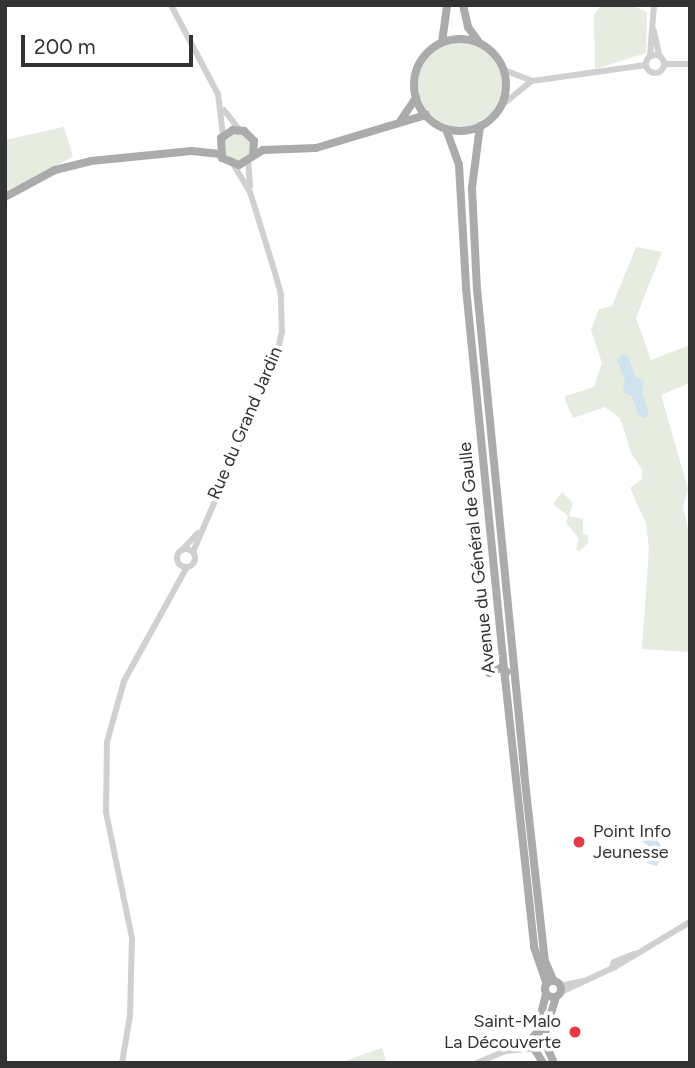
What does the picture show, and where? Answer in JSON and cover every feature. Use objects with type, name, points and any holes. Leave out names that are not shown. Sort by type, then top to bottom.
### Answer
[{"type":"main road","points":[[442,42],[447,5]]},
{"type":"main road","points":[[416,99],[426,115],[446,129],[480,126],[502,105],[504,70],[495,53],[479,42],[468,27],[463,5]]},
{"type":"main road","points":[[401,120],[416,99],[418,66],[442,42],[459,38],[479,42]]},
{"type":"main road","points":[[5,197],[74,164],[195,150],[220,154],[234,165],[263,150],[309,149],[401,120],[426,115]]},
{"type":"main road","name":"Avenue du Général de Gaulle","points":[[480,126],[472,188],[477,289],[514,683],[545,961],[556,988]]},
{"type":"main road","name":"Avenue du Général de Gaulle","points":[[446,129],[460,165],[466,288],[534,947],[556,988]]},
{"type":"main road","points":[[195,150],[239,130],[263,150]]},
{"type":"main road","points":[[220,154],[222,137]]},
{"type":"main road","points":[[250,158],[254,141]]},
{"type":"main road","points":[[505,674],[514,683]]},
{"type":"main road","points":[[543,1063],[535,1043],[546,994],[556,988]]},
{"type":"main road","points":[[535,1043],[556,988]]},
{"type":"main road","points":[[535,1043],[547,1047],[554,1063]]},
{"type":"street","points":[[171,5],[223,108],[239,130]]},
{"type":"street","points":[[646,65],[654,32],[654,5]]},
{"type":"street","points":[[654,32],[659,55],[665,64]]},
{"type":"street","points":[[650,56],[659,55]]},
{"type":"street","points":[[665,64],[690,64]]},
{"type":"street","points":[[504,70],[532,81],[646,65],[657,74],[665,64]]},
{"type":"street","points":[[502,105],[532,81]]},
{"type":"street","points":[[222,137],[223,108]]},
{"type":"street","name":"Rue du Grand Jardin","points":[[250,158],[250,192]]},
{"type":"street","name":"Rue du Grand Jardin","points":[[187,567],[195,561],[193,552],[199,531],[275,362],[282,332],[281,294],[250,192],[234,165]]},
{"type":"street","name":"Rue du Grand Jardin","points":[[182,550],[199,531]]},
{"type":"street","points":[[171,589],[182,550],[193,552]]},
{"type":"street","points":[[122,1063],[130,1015],[132,938],[106,812],[104,760],[124,681],[171,589],[187,567],[179,563]]},
{"type":"street","points":[[556,988],[585,982],[612,967],[614,962],[634,954],[690,922]]},
{"type":"street","points":[[477,1063],[535,1043]]},
{"type":"shaded area","points":[[602,5],[631,5],[647,12],[646,53],[595,69],[594,14]]},
{"type":"shaded area","points":[[460,43],[476,46],[490,55],[499,69],[502,85],[499,101],[490,115],[476,124],[460,127],[444,124],[430,115],[421,101],[418,85],[421,69],[430,55],[444,46]]},
{"type":"shaded area","points":[[64,127],[73,157],[5,192],[5,140]]},
{"type":"shaded area","points":[[237,132],[247,136],[251,146],[247,156],[237,160],[227,156],[223,146],[227,136]]},
{"type":"shaded area","points":[[636,247],[662,252],[636,318],[651,360],[690,345],[690,383],[661,395],[688,489],[683,507],[690,538],[690,652],[642,649],[649,548],[646,523],[630,488],[642,479],[642,469],[632,455],[620,418],[605,407],[573,418],[565,400],[565,396],[594,387],[602,363],[591,330],[599,309],[612,306]]},
{"type":"shaded area","points":[[562,492],[573,503],[569,516],[583,519],[583,534],[588,535],[588,543],[580,551],[576,550],[579,538],[566,523],[568,516],[553,504]]},
{"type":"shaded area","points":[[382,1048],[387,1063],[339,1063]]},
{"type":"water","points":[[622,355],[628,356],[635,376],[644,381],[642,393],[649,412],[645,418],[639,416],[632,396],[623,392],[625,380],[617,360]]},
{"type":"water","points":[[640,829],[651,829],[664,851],[657,866],[647,863],[651,849],[639,838]]},
{"type":"place","name":"Point Info Jeunesse","points":[[579,842]]},
{"type":"place","name":"Saint-Malo La Découverte","points":[[575,1032]]}]
